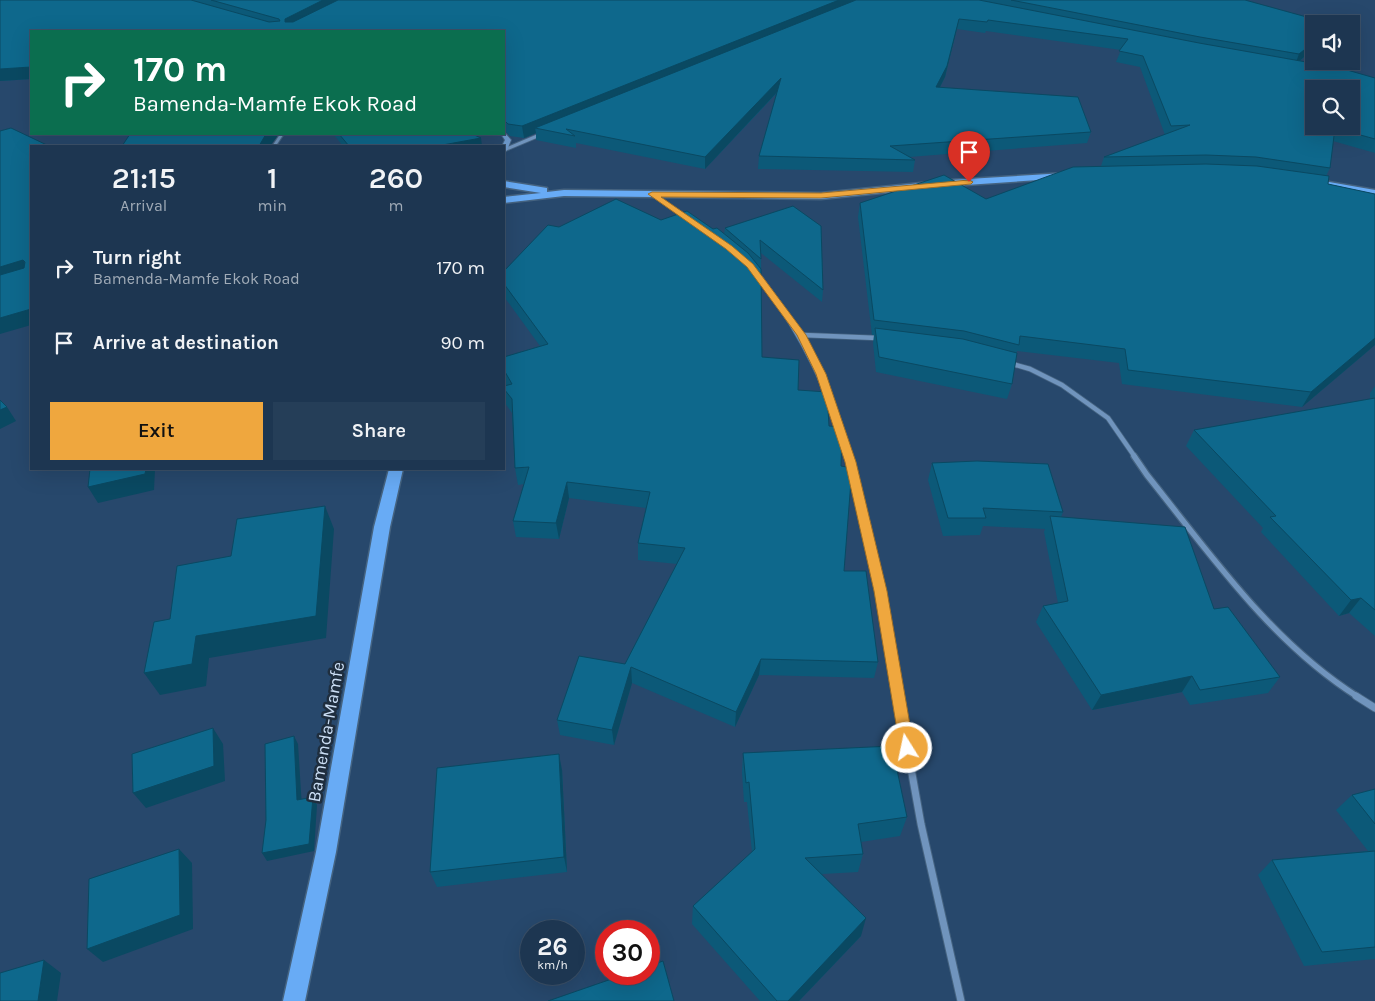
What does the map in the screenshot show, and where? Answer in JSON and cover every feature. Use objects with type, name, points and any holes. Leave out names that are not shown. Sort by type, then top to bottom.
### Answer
[{"type":"highway","points":[[505,200],[564,193],[821,196],[951,183],[1076,175]]},
{"type":"highway","points":[[1303,181],[1375,193]]},
{"type":"highway","points":[[505,184],[564,193]]},
{"type":"highway","name":"Bamenda-Mamfe","points":[[294,1001],[326,852],[382,527],[396,470]]},
{"type":"street","points":[[505,150],[547,132]]},
{"type":"street","points":[[505,135],[508,140],[505,148]]},
{"type":"street","points":[[652,194],[691,221]]},
{"type":"street","points":[[755,272],[802,335],[821,374],[851,462],[881,591],[911,768],[961,1001]]},
{"type":"street","points":[[802,335],[881,338]]},
{"type":"street","points":[[1005,361],[1030,369],[1062,385],[1108,418],[1147,475],[1255,609],[1304,658],[1345,690],[1375,708]]},
{"type":"building","points":[[0,0],[191,0],[269,22],[280,21],[279,19],[211,0],[323,0],[285,19],[285,22],[293,22],[338,0],[839,0],[522,126],[508,124],[505,121],[505,30],[30,30],[30,67],[0,69]]},
{"type":"building","points":[[856,0],[979,0],[1305,62],[1305,70],[1347,70],[1375,78],[1375,139],[1360,135],[1360,80],[1305,80],[1305,135],[1334,135],[1330,168],[1256,157],[1206,155],[1104,157],[1190,125],[1171,126],[1143,56],[1119,51],[1128,39],[988,20],[987,22],[959,19],[947,66],[936,87],[1078,97],[1091,132],[890,146],[915,160],[759,156],[781,78],[705,157],[566,129],[575,136],[535,128]]},
{"type":"building","points":[[1011,0],[1245,0],[1305,17],[1305,49],[1299,54],[1200,37]]},
{"type":"building","points":[[11,128],[47,145],[30,145],[30,309],[0,318],[0,275],[24,268],[25,262],[23,260],[0,267],[0,131]]},
{"type":"building","points":[[129,135],[265,135],[260,145],[123,145]]},
{"type":"building","points":[[340,135],[474,135],[481,138],[442,145],[348,145]]},
{"type":"building","points":[[1206,164],[1257,166],[1329,176],[1328,184],[1375,194],[1375,338],[1311,392],[1128,370],[1125,349],[1020,336],[1019,345],[964,331],[874,320],[860,203],[944,175],[986,199],[1073,167]]},
{"type":"building","points":[[616,199],[661,220],[687,211],[713,229],[717,228],[748,253],[761,269],[762,357],[799,360],[798,390],[827,392],[829,426],[842,427],[841,466],[852,468],[844,571],[866,571],[878,662],[761,659],[736,712],[631,667],[612,730],[557,720],[579,656],[625,664],[685,548],[638,543],[650,492],[567,482],[556,523],[513,521],[529,467],[515,468],[512,399],[505,390],[505,386],[512,384],[505,372],[505,357],[548,344],[505,285],[505,270],[548,225],[559,227]]},
{"type":"building","points":[[793,206],[821,226],[823,290],[760,240],[761,259],[725,228]]},
{"type":"building","points":[[875,328],[963,339],[1017,353],[1012,384],[879,357]]},
{"type":"building","points":[[1375,398],[1375,610],[1361,598],[1351,600],[1270,517],[1276,516],[1194,430]]},
{"type":"building","points":[[0,400],[7,407],[0,410]]},
{"type":"building","points":[[977,461],[1048,464],[1063,512],[983,508],[986,518],[948,518],[932,463]]},
{"type":"building","points":[[90,470],[146,470],[145,474],[88,487]]},
{"type":"building","points":[[325,506],[316,616],[196,636],[192,664],[144,673],[154,622],[170,619],[177,566],[231,556],[237,519]]},
{"type":"building","points":[[1050,516],[1185,527],[1214,609],[1228,607],[1280,677],[1200,690],[1192,676],[1101,695],[1043,606],[1068,601]]},
{"type":"building","points":[[213,728],[214,766],[133,793],[132,754]]},
{"type":"building","points":[[294,736],[297,800],[313,797],[309,844],[262,853],[266,820],[265,744]]},
{"type":"building","points":[[892,746],[907,817],[858,824],[863,854],[805,858],[866,918],[788,1001],[777,1001],[693,906],[755,849],[749,782],[746,783],[743,753]]},
{"type":"building","points":[[559,754],[564,857],[430,872],[437,768]]},
{"type":"building","points":[[1375,789],[1375,824],[1352,795]]},
{"type":"building","points":[[179,849],[180,915],[87,949],[89,879]]},
{"type":"building","points":[[1375,851],[1375,947],[1322,952],[1272,860]]},
{"type":"building","points":[[44,960],[38,1001],[0,1001],[0,973]]},
{"type":"building","points":[[663,961],[674,1001],[548,1001],[595,985],[660,985],[660,962]]},
{"type":"route","points":[[907,748],[881,591],[851,462],[836,412],[821,374],[802,335],[750,266],[729,248],[652,194],[821,196],[969,182]]}]
